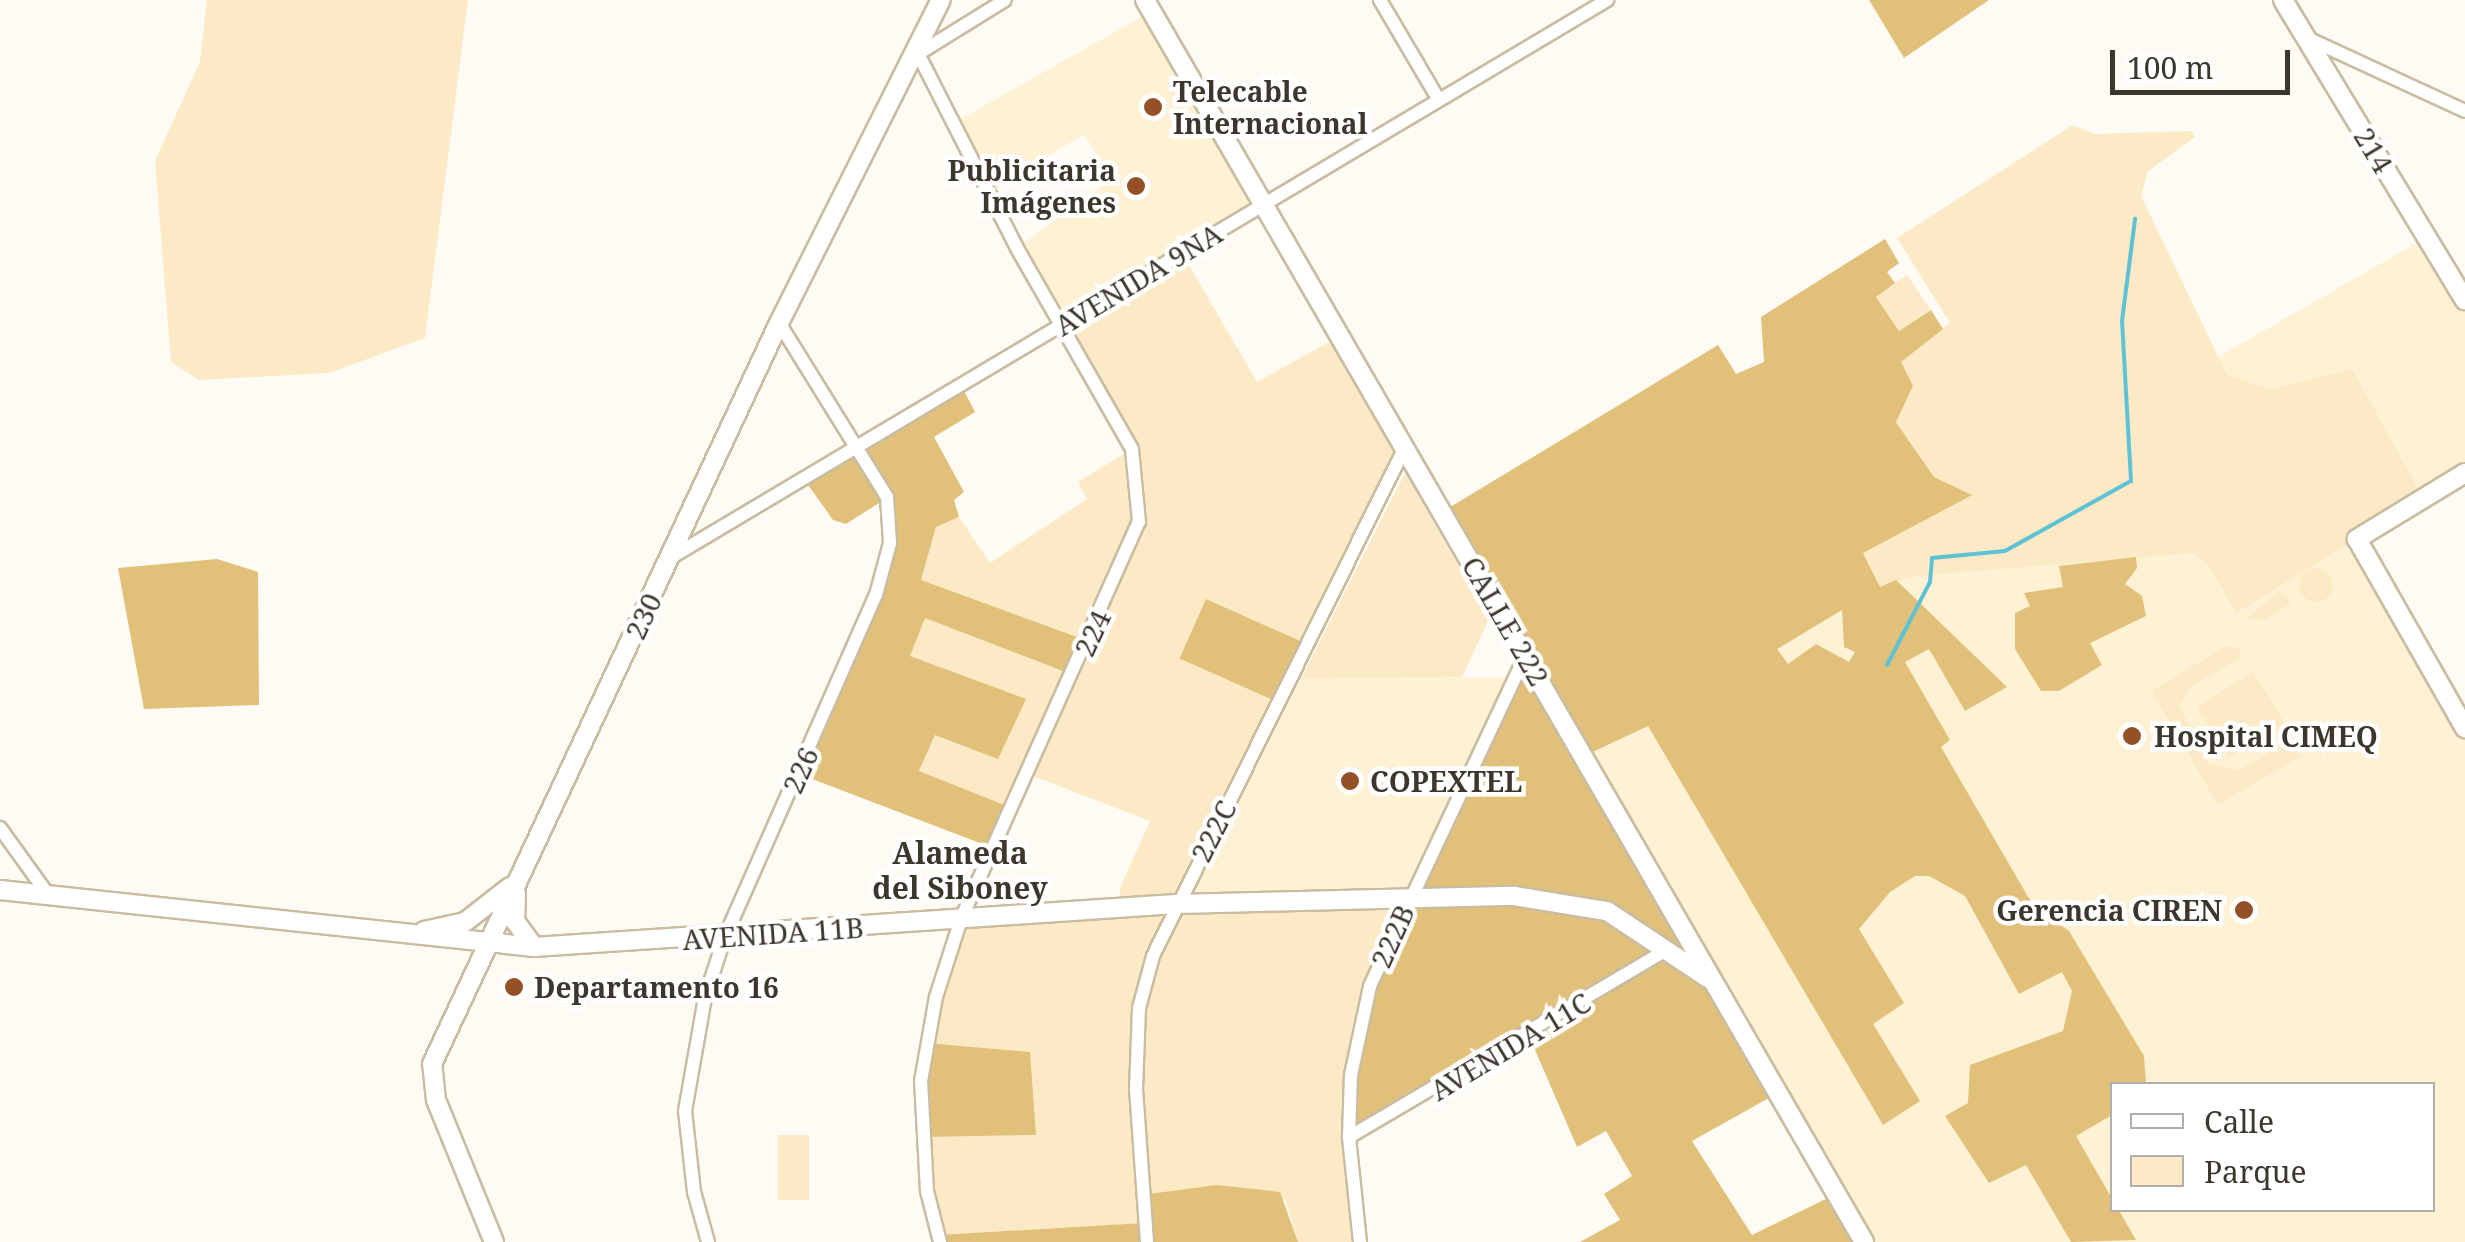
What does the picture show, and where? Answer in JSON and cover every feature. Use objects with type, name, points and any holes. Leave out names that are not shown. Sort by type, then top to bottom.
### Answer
[{"type":"street","name":"230","points":[[494,1242],[431,1076],[488,945],[779,323],[918,54],[941,0]]},
{"type":"street","points":[[918,54],[1005,0]]},
{"type":"street","name":"CALLE 222","points":[[1146,0],[1864,1242]]},
{"type":"street","points":[[1380,0],[1439,100]]},
{"type":"street","name":"AVENIDA 9NA","points":[[670,558],[1607,0]]},
{"type":"street","name":"214","points":[[2283,0],[2465,300]]},
{"type":"street","points":[[2305,36],[2465,111]]},
{"type":"street","name":"224","points":[[918,54],[1061,325],[1132,449],[1139,522],[961,918],[933,1012],[921,1081],[927,1191],[940,1242]]},
{"type":"street","name":"226","points":[[708,1242],[694,1192],[685,1111],[704,998],[724,939],[876,595],[891,520],[888,497],[779,323]]},
{"type":"street","name":"222C","points":[[1146,1242],[1137,1164],[1139,1008],[1176,904],[1404,449]]},
{"type":"street","points":[[2465,473],[2358,539],[2465,728]]},
{"type":"street","name":"222B","points":[[1360,1242],[1349,1138],[1360,1021],[1409,897],[1526,654]]},
{"type":"street","points":[[0,828],[48,896]]},
{"type":"street","points":[[396,935],[451,926],[482,912],[532,854]]},
{"type":"street","points":[[518,882],[515,922],[534,947]]},
{"type":"street","name":"AVENIDA 11B","points":[[0,890],[534,947],[724,939],[1176,904],[1409,897],[1561,900],[1607,912],[1708,978]]},
{"type":"street","name":"AVENIDA 11C","points":[[1349,1138],[1668,949]]},
{"type":"shaded area","points":[[1869,0],[1989,0],[1904,58]]},
{"type":"shaded area","points":[[1152,11],[1264,205],[1061,325],[1017,248],[1112,178],[1084,134],[988,194],[950,125]]},
{"type":"shaded area","points":[[2427,237],[2465,300],[2465,473],[2358,539],[2465,725],[2465,1242],[1864,1242],[1560,714],[2033,463]]},
{"type":"shaded area","points":[[1885,239],[1899,263],[1887,272],[1895,283],[1876,297],[1899,331],[1931,310],[1943,329],[1901,362],[1913,386],[1896,422],[1934,477],[1972,495],[1863,553],[1880,587],[1896,580],[2007,687],[1965,711],[1929,649],[1905,662],[1950,740],[1941,747],[2034,907],[2069,931],[2144,1056],[2146,1082],[2110,1082],[2110,1116],[2076,1136],[2110,1195],[2110,1212],[2120,1212],[2136,1240],[2071,1242],[2026,1165],[1989,1183],[1945,1116],[1968,1103],[1970,1065],[2063,1031],[2072,991],[2062,972],[2019,994],[1965,896],[1929,876],[1915,876],[1890,892],[1859,929],[1904,1003],[1873,1024],[1920,1101],[1883,1125],[1648,726],[1584,756],[1776,1094],[1692,1141],[1752,1235],[1836,1194],[1864,1242],[1580,1242],[1620,1220],[1604,1194],[1632,1176],[1606,1131],[1577,1147],[1529,1036],[1349,1137],[1360,1021],[1526,654],[1442,512],[1718,345],[1736,374],[1764,362],[1761,317]],"holes":[[[1842,610],[1844,647],[1855,652],[1849,662],[1816,644],[1788,664],[1777,649]]]},
{"type":"shaded area","points":[[961,385],[975,412],[934,437],[964,492],[954,500],[959,517],[936,527],[921,580],[1088,641],[1073,675],[925,618],[910,656],[1026,699],[998,759],[935,735],[919,771],[1012,808],[993,848],[799,774],[876,595],[890,543],[887,498],[846,524],[833,520],[804,479]]},
{"type":"shaded area","points":[[2136,557],[2137,568],[2125,584],[2142,596],[2146,616],[2090,643],[2102,665],[2059,691],[2041,691],[2015,649],[2015,613],[2030,606],[2024,593],[2063,587],[2059,566]]},
{"type":"shaded area","points":[[217,559],[258,572],[259,705],[144,709],[118,568]]},
{"type":"shaded area","points":[[1206,599],[1306,644],[1280,703],[1180,658]]},
{"type":"shaded area","name":"COPEXTEL","points":[[1515,677],[1409,897],[1176,904],[1289,679]]},
{"type":"shaded area","points":[[926,1043],[1030,1052],[1036,1135],[924,1137]]},
{"type":"shaded area","points":[[1217,1185],[1280,1192],[1298,1242],[940,1242],[938,1235],[1143,1223],[1141,1195]]},
{"type":"green space","points":[[207,0],[468,0],[425,338],[329,373],[199,380],[171,362],[155,161],[200,62]]},
{"type":"green space","points":[[2073,125],[2094,134],[2192,131],[2195,137],[2148,171],[2141,196],[2227,375],[2271,389],[2352,369],[2423,498],[2236,613],[2209,566],[2194,553],[1915,576],[1880,587],[1863,552],[1971,495],[1934,477],[1896,421],[1913,386],[1900,362],[1950,323],[1897,238]]},
{"type":"green space","points":[[1182,253],[1257,382],[1340,336],[1404,449],[1306,644],[1206,599],[1277,703],[1176,903],[1409,897],[1351,1075],[1360,1242],[1298,1242],[1285,1199],[1144,1223],[938,1235],[924,1137],[1036,1135],[926,1043],[961,919],[1120,908],[1120,888],[1150,821],[1028,774],[1012,808],[919,772],[935,735],[909,656],[925,617],[1072,675],[1088,641],[921,581],[936,527],[959,517],[990,563],[1087,499],[1078,482],[1132,449],[1061,325]]},
{"type":"green space","points":[[1907,275],[1930,310],[1899,331],[1875,296]]},
{"type":"green space","points":[[1405,473],[1489,619],[1462,677],[1301,679]]},
{"type":"green space","points":[[2316,568],[2328,573],[2333,585],[2328,597],[2316,602],[2304,597],[2299,585],[2304,573]]},
{"type":"green space","points":[[2280,591],[2291,603],[2266,620],[2245,619]]},
{"type":"green space","points":[[2226,646],[2240,648],[2241,658],[2190,687],[2179,705],[2208,763],[2238,770],[2290,742],[2301,756],[2218,805],[2152,691]]},
{"type":"green space","points":[[2253,672],[2285,723],[2229,758],[2197,707]]},
{"type":"green space","points":[[778,1135],[809,1135],[809,1200],[778,1200]]},
{"type":"waterway","points":[[1887,665],[1930,582],[1932,558],[2005,551],[2131,481],[2122,321],[2135,219]]},
{"type":"place","name":"Telecable Internacional","points":[[1153,107]]},
{"type":"place","name":"Publicitaria Imágenes","points":[[1136,186]]},
{"type":"place","name":"Hospital CIMEQ","points":[[2132,736]]},
{"type":"place","name":"COPEXTEL","points":[[1350,781]]},
{"type":"place","name":"Gerencia CIREN","points":[[2244,910]]},
{"type":"place","name":"Departamento 16","points":[[514,987]]},
{"type":"district","name":"Alameda del Siboney","points":[[960,870]]}]
